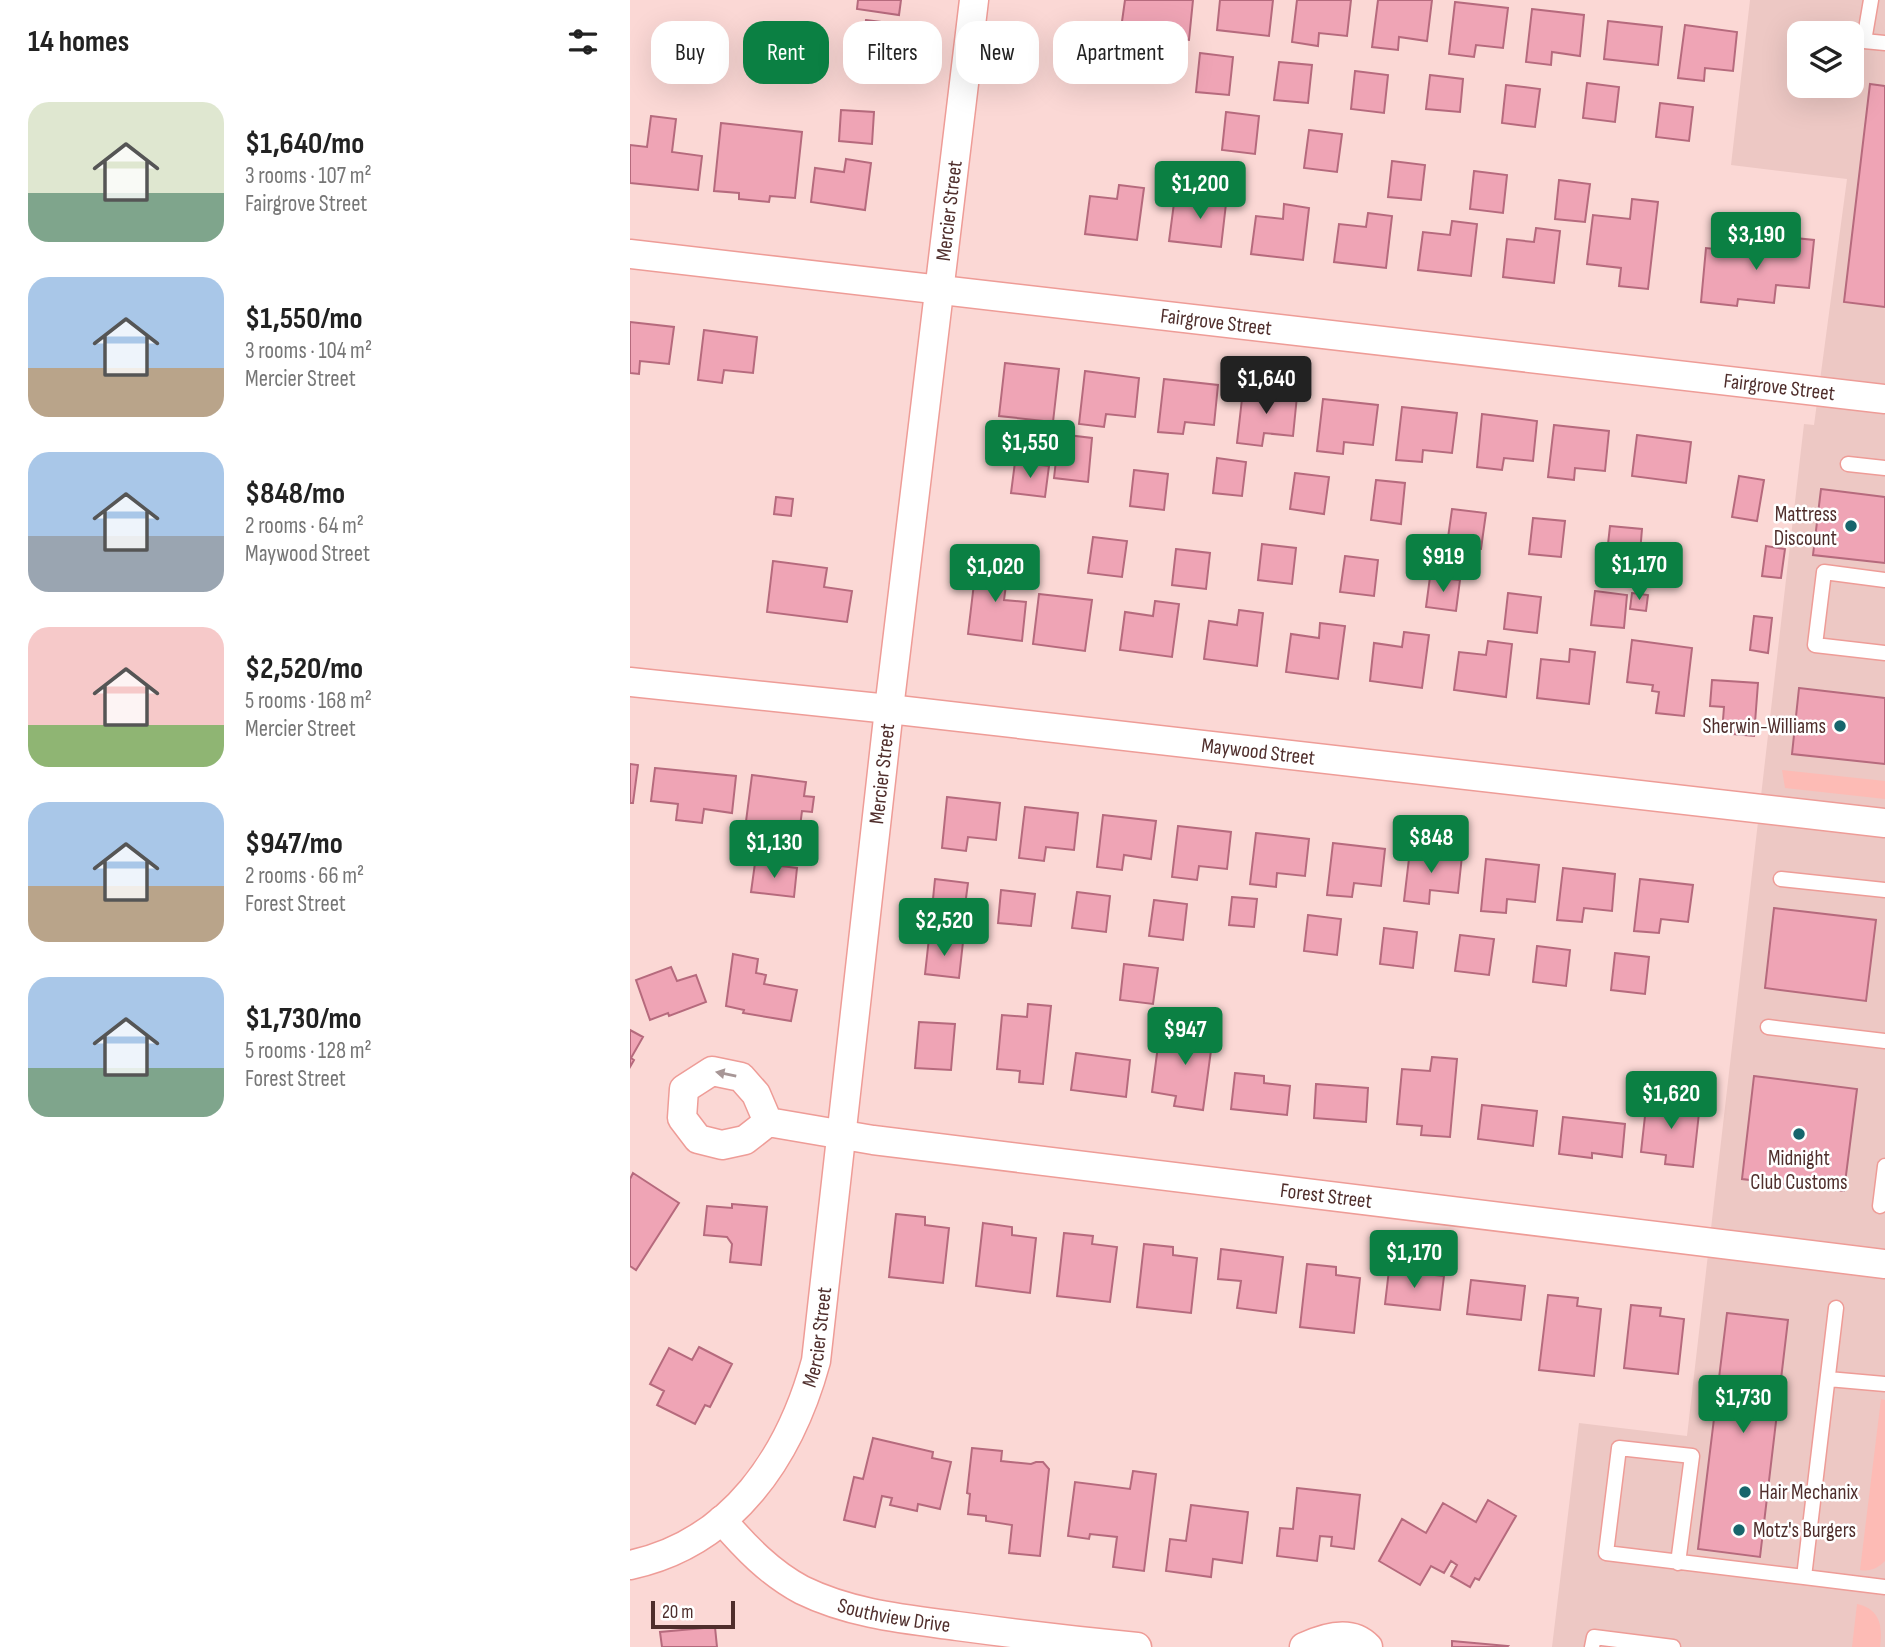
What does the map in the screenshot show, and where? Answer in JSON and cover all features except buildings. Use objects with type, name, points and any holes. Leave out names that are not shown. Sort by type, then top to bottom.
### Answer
[{"type":"street","name":"Mercier Street","points":[[630,1565],[682,1546],[722,1520],[750,1495],[771,1467],[808,1390],[821,1330],[889,709],[974,0]]},
{"type":"street","name":"Fairgrove Street","points":[[630,254],[1885,398]]},
{"type":"street","name":"Maywood Street","points":[[630,682],[1885,823]]},
{"type":"street","name":"Forest Street","points":[[768,1122],[841,1136],[1885,1264]]},
{"type":"street","name":"Southview Drive","points":[[722,1520],[743,1545],[770,1569],[800,1589],[833,1604],[877,1615],[1029,1641],[1137,1647]]},
{"type":"street","points":[[1304,1647],[1321,1639],[1346,1636],[1368,1647]]},
{"type":"lane","points":[[1871,0],[1864,41],[1885,43]]},
{"type":"lane","points":[[1848,464],[1885,468]]},
{"type":"lane","points":[[1885,580],[1824,572],[1815,645],[1885,653]]},
{"type":"lane","points":[[1781,879],[1885,890]]},
{"type":"lane","points":[[1768,1027],[1885,1041]]},
{"type":"lane","points":[[1880,1206],[1885,1166]]},
{"type":"lane","points":[[1804,1577],[1836,1308]]},
{"type":"lane","points":[[1828,1379],[1885,1384]]},
{"type":"lane","points":[[1678,1563],[1692,1456],[1619,1448],[1606,1553],[1678,1563],[1885,1587]]},
{"type":"lane","points":[[1592,1647],[1594,1637],[1673,1647]]},
{"type":"shaded area","points":[[1750,0],[1885,0],[1885,1647],[1552,1647],[1579,1423],[1687,1436],[1804,424],[1814,425],[1847,179],[1731,165]]},
{"type":"shaded area","points":[[1782,770],[1885,781],[1885,799],[1785,788]]},
{"type":"shaded area","points":[[1881,1399],[1885,1400],[1885,1561],[1874,1569],[1860,1570]]},
{"type":"shaded area","points":[[1857,1604],[1871,1610],[1878,1619],[1880,1647],[1852,1647]]},
{"type":"place","name":"Mattress Discount","points":[[1851,526]]},
{"type":"place","name":"Sherwin-Williams","points":[[1840,726]]},
{"type":"place","name":"Midnight Club Customs","points":[[1799,1134]]},
{"type":"place","name":"Hair Mechanix","points":[[1745,1492]]},
{"type":"place","name":"Motz's Burgers","points":[[1739,1530]]}]
